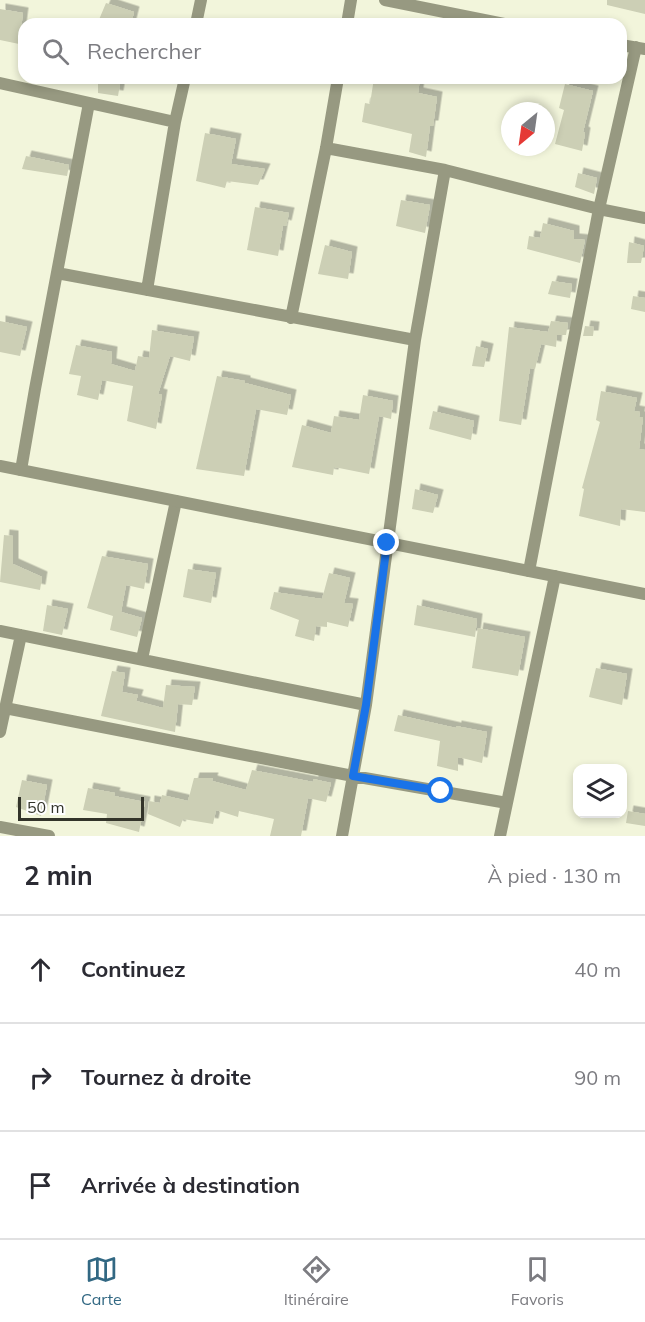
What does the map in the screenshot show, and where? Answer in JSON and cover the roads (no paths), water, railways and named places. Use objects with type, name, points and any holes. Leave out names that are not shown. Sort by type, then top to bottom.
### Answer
[{"type":"street","points":[[197,18],[201,0]]},
{"type":"street","points":[[348,18],[351,0]]},
{"type":"street","points":[[385,0],[474,18]]},
{"type":"street","points":[[529,571],[599,209],[640,48]]},
{"type":"street","points":[[0,83],[175,122]]},
{"type":"street","points":[[147,290],[175,122],[184,84]]},
{"type":"street","points":[[291,318],[337,84]]},
{"type":"street","points":[[21,470],[89,103]]},
{"type":"street","points":[[326,148],[445,170],[599,209],[645,218]]},
{"type":"street","points":[[342,836],[366,705],[415,340],[445,170]]},
{"type":"street","points":[[57,273],[415,340]]},
{"type":"street","points":[[0,466],[645,594]]},
{"type":"street","points":[[142,659],[176,501]]},
{"type":"street","points":[[500,836],[555,576]]},
{"type":"street","points":[[0,631],[366,705]]},
{"type":"street","points":[[0,732],[21,635]]},
{"type":"street","points":[[5,708],[353,776],[507,803]]},
{"type":"street","points":[[0,827],[49,836]]}]
